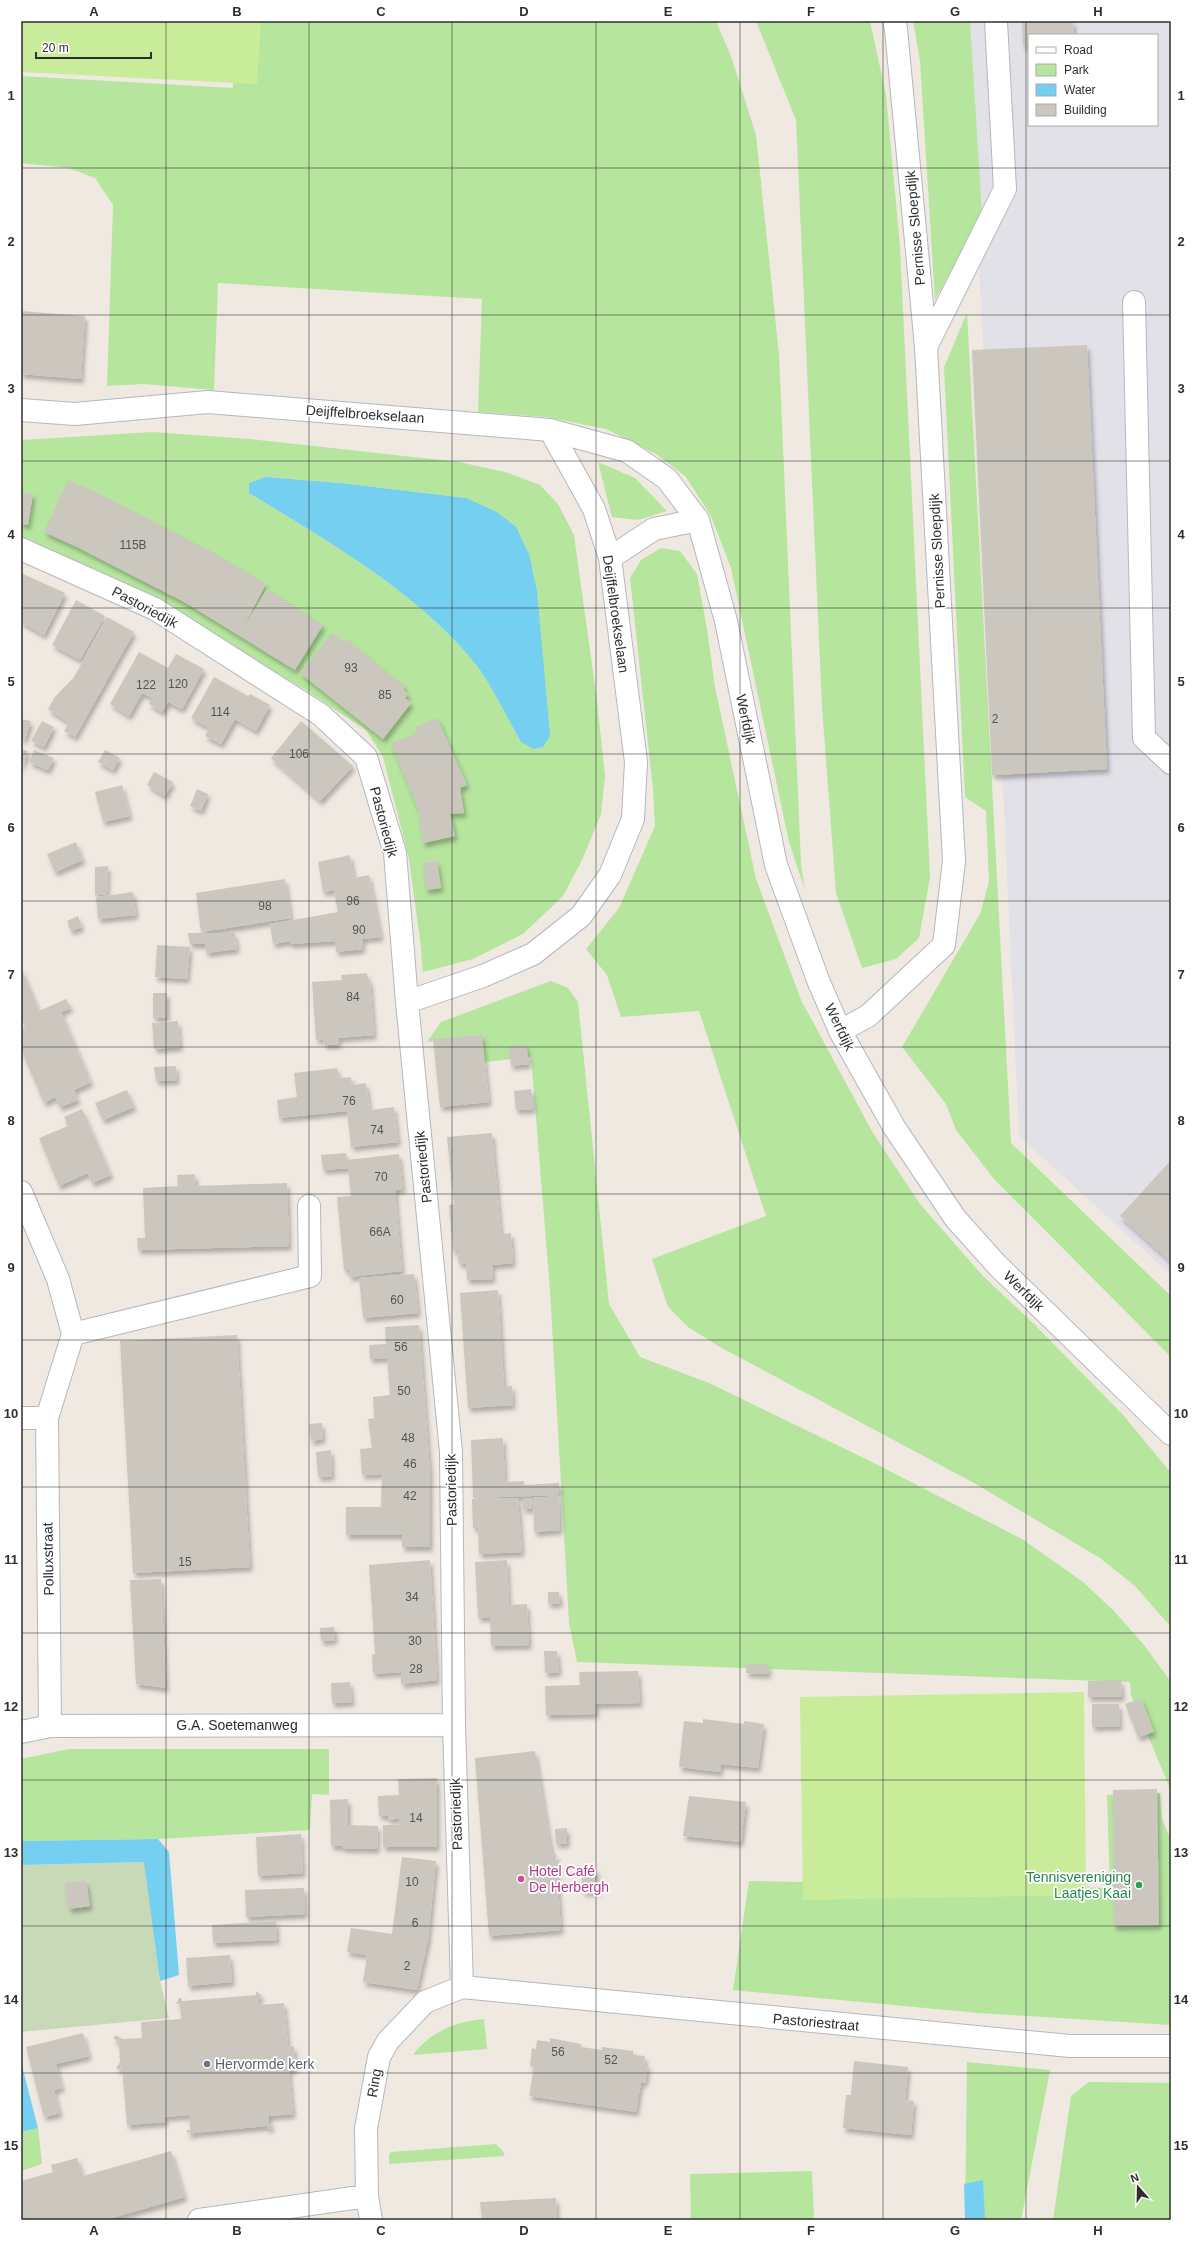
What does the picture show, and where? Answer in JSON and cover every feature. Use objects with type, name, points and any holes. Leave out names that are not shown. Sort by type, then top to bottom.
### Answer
[{"type":"street","name":"Pernisse Sloepdijk","points":[[840,1031],[868,1016],[944,945],[954,861],[926,347],[896,29],[894,21]]},
{"type":"street","points":[[926,347],[1005,189],[996,21]]},
{"type":"street","points":[[1134,302],[1144,738],[1171,763]]},
{"type":"street","name":"Deijffelbroekselaan","points":[[21,410],[75,414],[208,402],[550,430],[594,509],[610,558],[636,762],[633,818],[610,875],[581,916],[533,954],[483,976],[407,1002]]},
{"type":"street","name":"Werfdijk","points":[[550,430],[628,451],[667,479],[698,520],[726,621],[776,865],[818,980],[840,1031],[894,1126],[955,1218],[997,1265],[1171,1434]]},
{"type":"street","points":[[610,558],[654,529],[698,520]]},
{"type":"street","name":"Pastoriedijk","points":[[21,549],[154,609],[321,715],[366,757],[395,853],[407,1002],[451,1452],[454,1725],[462,1987]]},
{"type":"street","points":[[21,1192],[58,1279],[72,1334],[310,1276],[310,1206]]},
{"type":"street","name":"Polluxstraat","points":[[50,1726],[47,1418],[72,1334]]},
{"type":"street","points":[[21,1418],[47,1418]]},
{"type":"street","name":"G.A. Soetemanweg","points":[[21,1732],[50,1726],[454,1725]]},
{"type":"street","name":"Pastoriestraat","points":[[462,1987],[1070,2046],[1171,2046]]},
{"type":"street","name":"Ring","points":[[371,2220],[367,2196],[366,2128],[379,2057],[388,2041],[425,2002],[462,1987]]},
{"type":"street","points":[[199,2220],[367,2196]]},
{"type":"shaded area","points":[[968,21],[1171,21],[1171,1275],[1019,1136]]},
{"type":"green space","points":[[21,21],[261,21],[257,84],[21,72]]},
{"type":"green space","points":[[236,21],[716,21],[732,59],[756,135],[779,354],[801,864],[805,890],[789,842],[731,568],[711,516],[686,477],[656,454],[606,429],[546,417],[478,412],[482,299],[218,283],[214,390],[143,384],[107,386],[113,205],[95,178],[69,168],[21,163],[21,76],[233,88]]},
{"type":"green space","points":[[756,21],[870,21],[886,95],[900,247],[930,877],[919,938],[896,959],[862,968],[836,893],[822,707],[796,120]]},
{"type":"green space","points":[[913,21],[970,21],[982,214],[935,300],[920,61]]},
{"type":"green space","points":[[967,313],[1011,1143],[1171,1296],[1171,1357],[994,1179],[956,1130],[946,1104],[902,1047],[980,914],[989,882],[986,811],[965,797],[944,367]]},
{"type":"green space","points":[[153,432],[250,439],[459,462],[505,472],[540,485],[558,504],[574,535],[597,701],[605,776],[601,814],[583,858],[563,896],[523,934],[473,959],[423,972],[409,859],[383,757],[366,730],[304,689],[117,579],[21,537],[21,440]],"holes":[[[265,477],[341,483],[466,498],[521,742],[495,694],[477,666],[429,615],[371,570],[340,549],[249,493],[249,483]]]},
{"type":"green space","points":[[598,462],[635,478],[667,511],[638,520],[612,517]]},
{"type":"green space","points":[[661,548],[680,551],[697,574],[707,629],[715,687],[756,879],[801,1000],[873,1133],[920,1204],[982,1275],[1036,1326],[1124,1416],[1171,1473],[1171,1627],[1135,1586],[1100,1558],[974,1483],[720,1347],[688,1327],[668,1307],[652,1259],[766,1216],[699,1011],[621,1017],[607,975],[586,949],[619,908],[655,826],[653,789],[630,578],[641,560]]},
{"type":"green space","points":[[551,981],[568,988],[578,1002],[609,1304],[640,1357],[709,1383],[870,1461],[1022,1539],[1083,1582],[1113,1610],[1144,1645],[1171,1682],[1171,1791],[1131,1695],[1130,1682],[577,1662],[569,1623],[550,1290],[531,1057],[476,1063],[473,1037],[427,1042],[441,1022]]},
{"type":"green space","points":[[1084,1692],[1086,1895],[803,1900],[800,1697]]},
{"type":"green space","points":[[69,1749],[329,1749],[329,1795],[312,1794],[310,1830],[158,1839],[21,1841],[21,1759]]},
{"type":"green space","points":[[1160,1793],[1162,1819],[1171,1840],[1171,2025],[979,2013],[733,1990],[749,1881],[1110,1888],[1107,1795]]},
{"type":"green space","points":[[145,1862],[160,1981],[169,2018],[21,2032],[21,1865]]},
{"type":"green space","points":[[484,2019],[487,2049],[413,2055],[428,2040],[444,2029],[473,2020]]},
{"type":"green space","points":[[967,2062],[1050,2070],[1021,2220],[965,2220]]},
{"type":"green space","points":[[1089,2082],[1171,2083],[1171,2220],[1053,2220],[1071,2096]]},
{"type":"green space","points":[[38,2128],[42,2164],[21,2171],[21,2132]]},
{"type":"green space","points":[[496,2144],[505,2156],[389,2164],[389,2154],[391,2152]]},
{"type":"green space","points":[[812,2171],[814,2220],[691,2220],[690,2174]]},
{"type":"water","points":[[265,477],[341,483],[466,498],[497,512],[516,527],[529,554],[537,591],[550,736],[543,747],[534,749],[521,742],[495,694],[477,666],[429,615],[371,570],[340,549],[249,493],[249,483]]},
{"type":"water","points":[[158,1839],[169,1852],[179,1975],[160,1981],[144,1862],[21,1865],[21,1841]]},
{"type":"water","points":[[21,2062],[38,2128],[21,2132]]},
{"type":"water","points":[[983,2180],[985,2220],[965,2220],[964,2184]]},
{"type":"building","points":[[1022,21],[1073,21],[1074,34],[1028,34],[1028,46],[1023,46]]},
{"type":"building","points":[[21,311],[85,316],[81,379],[21,374]]},
{"type":"building","points":[[1087,345],[1107,769],[992,775],[972,350]]},
{"type":"building","points":[[68,480],[101,495],[212,552],[266,584],[243,628],[267,589],[323,625],[295,670],[186,603],[77,547],[44,532]]},
{"type":"building","points":[[21,492],[33,494],[28,525],[21,524]]},
{"type":"building","points":[[21,573],[65,593],[44,635],[21,622]]},
{"type":"building","points":[[76,600],[105,616],[80,660],[52,645]]},
{"type":"building","points":[[107,617],[134,632],[75,737],[64,731],[69,723],[48,709],[54,698],[74,677]]},
{"type":"building","points":[[332,633],[344,642],[346,639],[405,687],[403,689],[408,694],[405,698],[411,703],[383,739],[300,673]]},
{"type":"building","points":[[139,652],[168,668],[176,654],[204,669],[182,709],[168,702],[162,712],[149,704],[152,698],[142,693],[129,716],[110,704]]},
{"type":"building","points":[[214,677],[248,696],[250,694],[270,705],[256,731],[235,719],[221,744],[205,736],[209,728],[191,718]]},
{"type":"building","points":[[437,718],[467,785],[460,788],[464,813],[450,814],[455,836],[423,843],[418,809],[391,743],[418,733],[415,727]]},
{"type":"building","points":[[21,719],[31,721],[25,739],[21,739]]},
{"type":"building","points":[[42,721],[54,727],[44,747],[31,741]]},
{"type":"building","points":[[301,721],[353,766],[320,801],[271,758]]},
{"type":"building","points":[[21,749],[28,751],[21,769]]},
{"type":"building","points":[[34,750],[54,758],[48,770],[29,762]]},
{"type":"building","points":[[105,750],[120,758],[113,770],[98,762]]},
{"type":"building","points":[[154,772],[173,782],[165,796],[147,785]]},
{"type":"building","points":[[122,785],[130,816],[103,822],[95,792]]},
{"type":"building","points":[[197,789],[208,794],[201,811],[190,806]]},
{"type":"building","points":[[76,842],[83,860],[55,872],[47,854]]},
{"type":"building","points":[[350,855],[354,878],[369,875],[381,937],[362,939],[363,949],[336,952],[335,941],[290,944],[290,941],[273,944],[270,924],[338,912],[334,890],[323,892],[318,862]]},
{"type":"building","points":[[437,861],[441,888],[426,890],[423,863]]},
{"type":"building","points":[[108,866],[107,894],[95,895],[95,867]]},
{"type":"building","points":[[285,879],[291,918],[201,932],[196,893]]},
{"type":"building","points":[[133,892],[136,915],[98,919],[96,897]]},
{"type":"building","points":[[78,916],[82,927],[71,931],[67,921]]},
{"type":"building","points":[[188,933],[235,933],[237,949],[206,953],[205,944],[190,944]]},
{"type":"building","points":[[157,945],[190,947],[187,979],[155,977]]},
{"type":"building","points":[[21,967],[39,1011],[66,999],[71,1008],[61,1012],[91,1082],[74,1090],[78,1100],[60,1107],[55,1097],[44,1103],[21,1049],[21,1029],[25,1027],[21,1017]]},
{"type":"building","points":[[367,973],[368,980],[370,980],[374,1035],[338,1038],[339,1044],[324,1045],[323,1039],[316,1040],[312,982],[342,980],[341,975]]},
{"type":"building","points":[[153,993],[167,993],[167,1017],[153,1018]]},
{"type":"building","points":[[178,1021],[180,1047],[154,1049],[152,1023]]},
{"type":"building","points":[[482,1035],[489,1102],[440,1107],[433,1039]]},
{"type":"building","points":[[526,1044],[529,1064],[511,1066],[509,1046]]},
{"type":"building","points":[[176,1066],[177,1080],[156,1081],[154,1067]]},
{"type":"building","points":[[337,1068],[339,1078],[351,1077],[352,1085],[366,1083],[370,1110],[394,1107],[398,1142],[351,1147],[347,1111],[279,1118],[277,1100],[297,1097],[294,1073]]},
{"type":"building","points":[[531,1089],[533,1109],[516,1110],[514,1091]]},
{"type":"building","points":[[127,1090],[134,1107],[103,1120],[95,1103]]},
{"type":"building","points":[[82,1109],[111,1175],[92,1183],[88,1173],[59,1186],[39,1138],[68,1126],[64,1117]]},
{"type":"building","points":[[492,1133],[501,1234],[511,1233],[513,1263],[492,1265],[493,1279],[467,1280],[466,1263],[459,1264],[457,1251],[453,1251],[449,1205],[454,1204],[447,1137]]},
{"type":"building","points":[[346,1153],[347,1160],[399,1154],[403,1189],[395,1190],[402,1271],[349,1277],[349,1270],[344,1270],[337,1197],[351,1196],[348,1168],[323,1170],[321,1155]]},
{"type":"building","points":[[1171,1160],[1171,1262],[1120,1216]]},
{"type":"building","points":[[195,1174],[196,1186],[287,1183],[289,1246],[138,1250],[137,1238],[145,1238],[143,1188],[178,1186],[177,1175]]},
{"type":"building","points":[[414,1274],[418,1313],[363,1318],[359,1278]]},
{"type":"building","points":[[498,1290],[504,1386],[512,1386],[513,1405],[468,1408],[460,1293]]},
{"type":"building","points":[[419,1325],[430,1472],[430,1547],[402,1547],[402,1535],[346,1535],[346,1507],[381,1507],[382,1474],[362,1475],[360,1449],[372,1448],[368,1419],[374,1418],[373,1397],[390,1395],[387,1358],[370,1359],[369,1345],[386,1344],[385,1327]]},
{"type":"building","points":[[237,1335],[250,1567],[133,1573],[120,1341]]},
{"type":"building","points":[[322,1423],[323,1439],[311,1441],[309,1424]]},
{"type":"building","points":[[503,1438],[505,1482],[524,1481],[524,1485],[559,1483],[559,1495],[473,1498],[471,1440]]},
{"type":"building","points":[[331,1450],[332,1476],[318,1477],[316,1452]]},
{"type":"building","points":[[559,1496],[560,1530],[534,1532],[533,1498]]},
{"type":"building","points":[[518,1498],[522,1552],[479,1554],[478,1528],[473,1528],[472,1499]]},
{"type":"building","points":[[523,1498],[531,1498],[532,1509],[523,1509]]},
{"type":"building","points":[[430,1560],[437,1680],[401,1684],[401,1672],[373,1674],[372,1655],[375,1654],[369,1565]]},
{"type":"building","points":[[507,1560],[509,1605],[527,1604],[529,1645],[491,1646],[490,1617],[478,1618],[475,1562]]},
{"type":"building","points":[[161,1579],[166,1688],[136,1684],[130,1580]]},
{"type":"building","points":[[548,1592],[559,1592],[560,1603],[548,1604]]},
{"type":"building","points":[[334,1627],[335,1640],[321,1641],[320,1628]]},
{"type":"building","points":[[544,1651],[557,1651],[559,1672],[545,1673]]},
{"type":"building","points":[[747,1663],[769,1665],[768,1674],[746,1673]]},
{"type":"building","points":[[638,1671],[640,1703],[596,1704],[596,1714],[546,1715],[545,1686],[580,1685],[579,1672]]},
{"type":"building","points":[[1121,1680],[1122,1697],[1088,1697],[1088,1681]]},
{"type":"building","points":[[350,1682],[352,1702],[332,1703],[331,1683]]},
{"type":"building","points":[[1141,1698],[1154,1732],[1138,1737],[1125,1704]]},
{"type":"building","points":[[1092,1704],[1119,1704],[1120,1726],[1092,1727]]},
{"type":"building","points":[[703,1719],[744,1724],[744,1721],[764,1724],[758,1768],[721,1764],[720,1772],[679,1767],[684,1721],[703,1723]]},
{"type":"building","points":[[535,1751],[552,1855],[556,1854],[561,1930],[489,1936],[475,1758]]},
{"type":"building","points":[[437,1778],[437,1847],[383,1847],[383,1825],[399,1825],[399,1818],[388,1820],[388,1816],[379,1816],[378,1796],[399,1795],[398,1779]]},
{"type":"building","points":[[1157,1789],[1159,1925],[1114,1926],[1113,1790]]},
{"type":"building","points":[[689,1796],[746,1802],[741,1842],[683,1836]]},
{"type":"building","points":[[348,1799],[348,1825],[378,1826],[377,1849],[342,1848],[343,1846],[331,1846],[330,1800]]},
{"type":"building","points":[[567,1828],[567,1843],[556,1844],[555,1829]]},
{"type":"building","points":[[301,1834],[303,1873],[258,1876],[256,1837]]},
{"type":"building","points":[[402,1857],[436,1861],[428,1940],[417,1990],[363,1982],[367,1955],[347,1952],[351,1928],[392,1934]]},
{"type":"building","points":[[596,1868],[598,1891],[583,1892],[581,1870]]},
{"type":"building","points":[[86,1881],[90,1906],[69,1909],[65,1883]]},
{"type":"building","points":[[304,1888],[305,1914],[246,1917],[245,1890]]},
{"type":"building","points":[[276,1921],[277,1940],[213,1943],[212,1925]]},
{"type":"building","points":[[230,1955],[232,1982],[188,1986],[186,1958]]},
{"type":"building","name":"Hervormde kerk","points":[[256,1991],[262,1997],[259,1997],[259,2005],[284,2003],[288,2047],[294,2046],[295,2069],[289,2070],[293,2114],[269,2116],[269,2123],[272,2123],[270,2129],[267,2129],[267,2126],[193,2133],[193,2135],[190,2135],[190,2132],[187,2133],[187,2130],[190,2130],[189,2115],[165,2117],[165,2122],[127,2125],[122,2066],[119,2070],[116,2068],[120,2062],[119,2043],[113,2038],[116,2035],[122,2039],[142,2038],[141,2022],[181,2019],[180,2004],[176,2004],[179,1998],[181,1998],[182,2001],[256,1995]]},
{"type":"building","points":[[83,2033],[89,2056],[56,2064],[62,2088],[54,2090],[60,2113],[44,2117],[26,2047]]},
{"type":"building","points":[[550,2038],[581,2044],[581,2047],[602,2050],[602,2047],[633,2051],[633,2055],[645,2056],[644,2065],[648,2065],[645,2083],[641,2082],[636,2112],[529,2096],[534,2067],[530,2066],[532,2048],[536,2049],[537,2040],[550,2042]]},
{"type":"building","points":[[854,2061],[908,2067],[905,2100],[914,2101],[911,2135],[843,2128],[846,2095],[851,2095]]},
{"type":"building","points":[[171,2151],[185,2197],[105,2220],[21,2220],[21,2181],[53,2172],[51,2165],[77,2158],[83,2176]]},
{"type":"building","points":[[556,2198],[557,2220],[482,2220],[480,2202]]},
{"type":"place","name":"Hotel Café De Herbergh","points":[[521,1879]]},
{"type":"place","name":"Tennisvereniging Laatjes Kaai","points":[[1139,1885]]},
{"type":"place","name":"Hervormde kerk","points":[[207,2064]]}]
